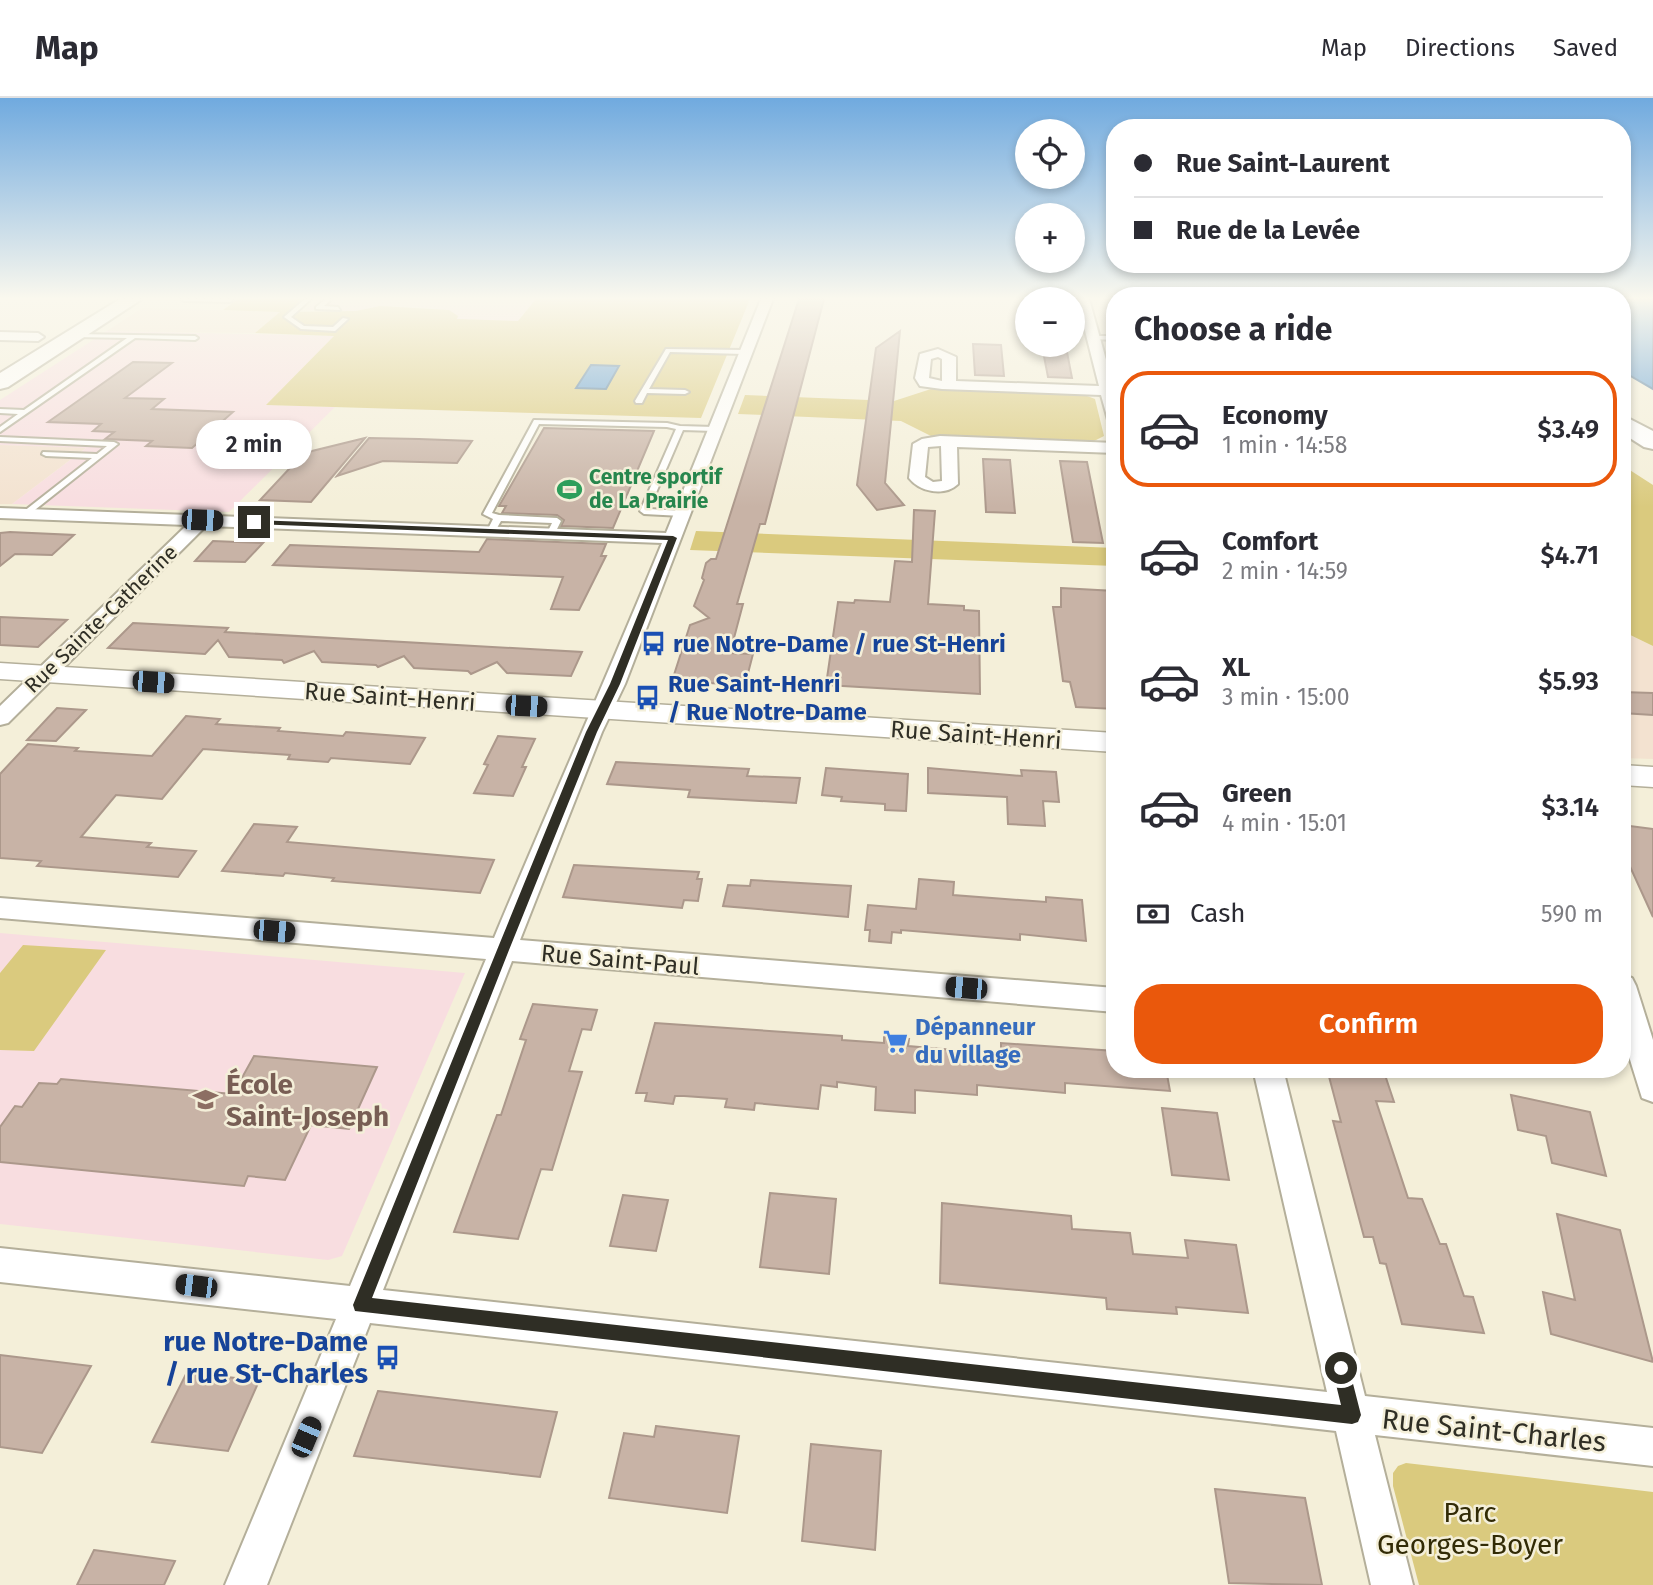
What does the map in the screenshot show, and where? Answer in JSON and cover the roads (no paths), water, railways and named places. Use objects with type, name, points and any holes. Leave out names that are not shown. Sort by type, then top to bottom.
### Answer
[{"type":"main road","points":[[0,382],[22,368]]},
{"type":"main road","points":[[1631,408],[1653,421]]},
{"type":"main road","points":[[1631,428],[1653,442]]},
{"type":"street","points":[[246,1585],[503,950],[615,684],[738,368]]},
{"type":"street","points":[[949,385],[1106,398]]},
{"type":"street","points":[[949,442],[1106,448]]},
{"type":"street","points":[[0,513],[202,520],[494,524],[551,533],[673,538]]},
{"type":"street","name":"Rue Sainte-Catherine","points":[[0,718],[202,520]]},
{"type":"street","name":"Rue Saint-Henri","points":[[0,671],[1106,742]]},
{"type":"street","points":[[1631,776],[1653,777]]},
{"type":"street","name":"Rue Saint-Paul","points":[[0,908],[1106,999]]},
{"type":"street","points":[[1631,1014],[1650,1072]]},
{"type":"street","points":[[1270,1078],[1392,1585]]},
{"type":"street","name":"Rue Saint-Charles","points":[[0,1265],[1653,1447]]},
{"type":"lane","points":[[0,429],[88,368]]},
{"type":"lane","points":[[639,401],[658,368]]},
{"type":"lane","points":[[645,391],[685,392]]},
{"type":"lane","points":[[0,411],[26,412]]},
{"type":"lane","points":[[494,524],[487,514],[537,422],[667,425],[714,429]]},
{"type":"lane","points":[[680,428],[644,512],[682,513]]},
{"type":"lane","points":[[0,439],[114,444],[26,513]]},
{"type":"lane","points":[[46,454],[99,456]]},
{"type":"water","points":[[589,368],[618,368],[606,389],[576,388]]},
{"type":"water","points":[[1631,368],[1653,368],[1653,389],[1631,376]]},
{"type":"place","name":"Centre sportif de La Prairie","points":[[569,489]]},
{"type":"place","name":"rue Notre-Dame / rue St-Henri","points":[[653,644]]},
{"type":"place","name":"Rue Saint-Henri / Rue Notre-Dame","points":[[648,698]]},
{"type":"place","name":"Dépanneur du village","points":[[895,1041]]},
{"type":"place","name":"École Saint-Joseph","points":[[206,1100]]},
{"type":"place","name":"rue Notre-Dame / rue St-Charles","points":[[388,1357]]},
{"type":"park label","name":"Parc Georges-Boyer","points":[[1470,1528]]}]
